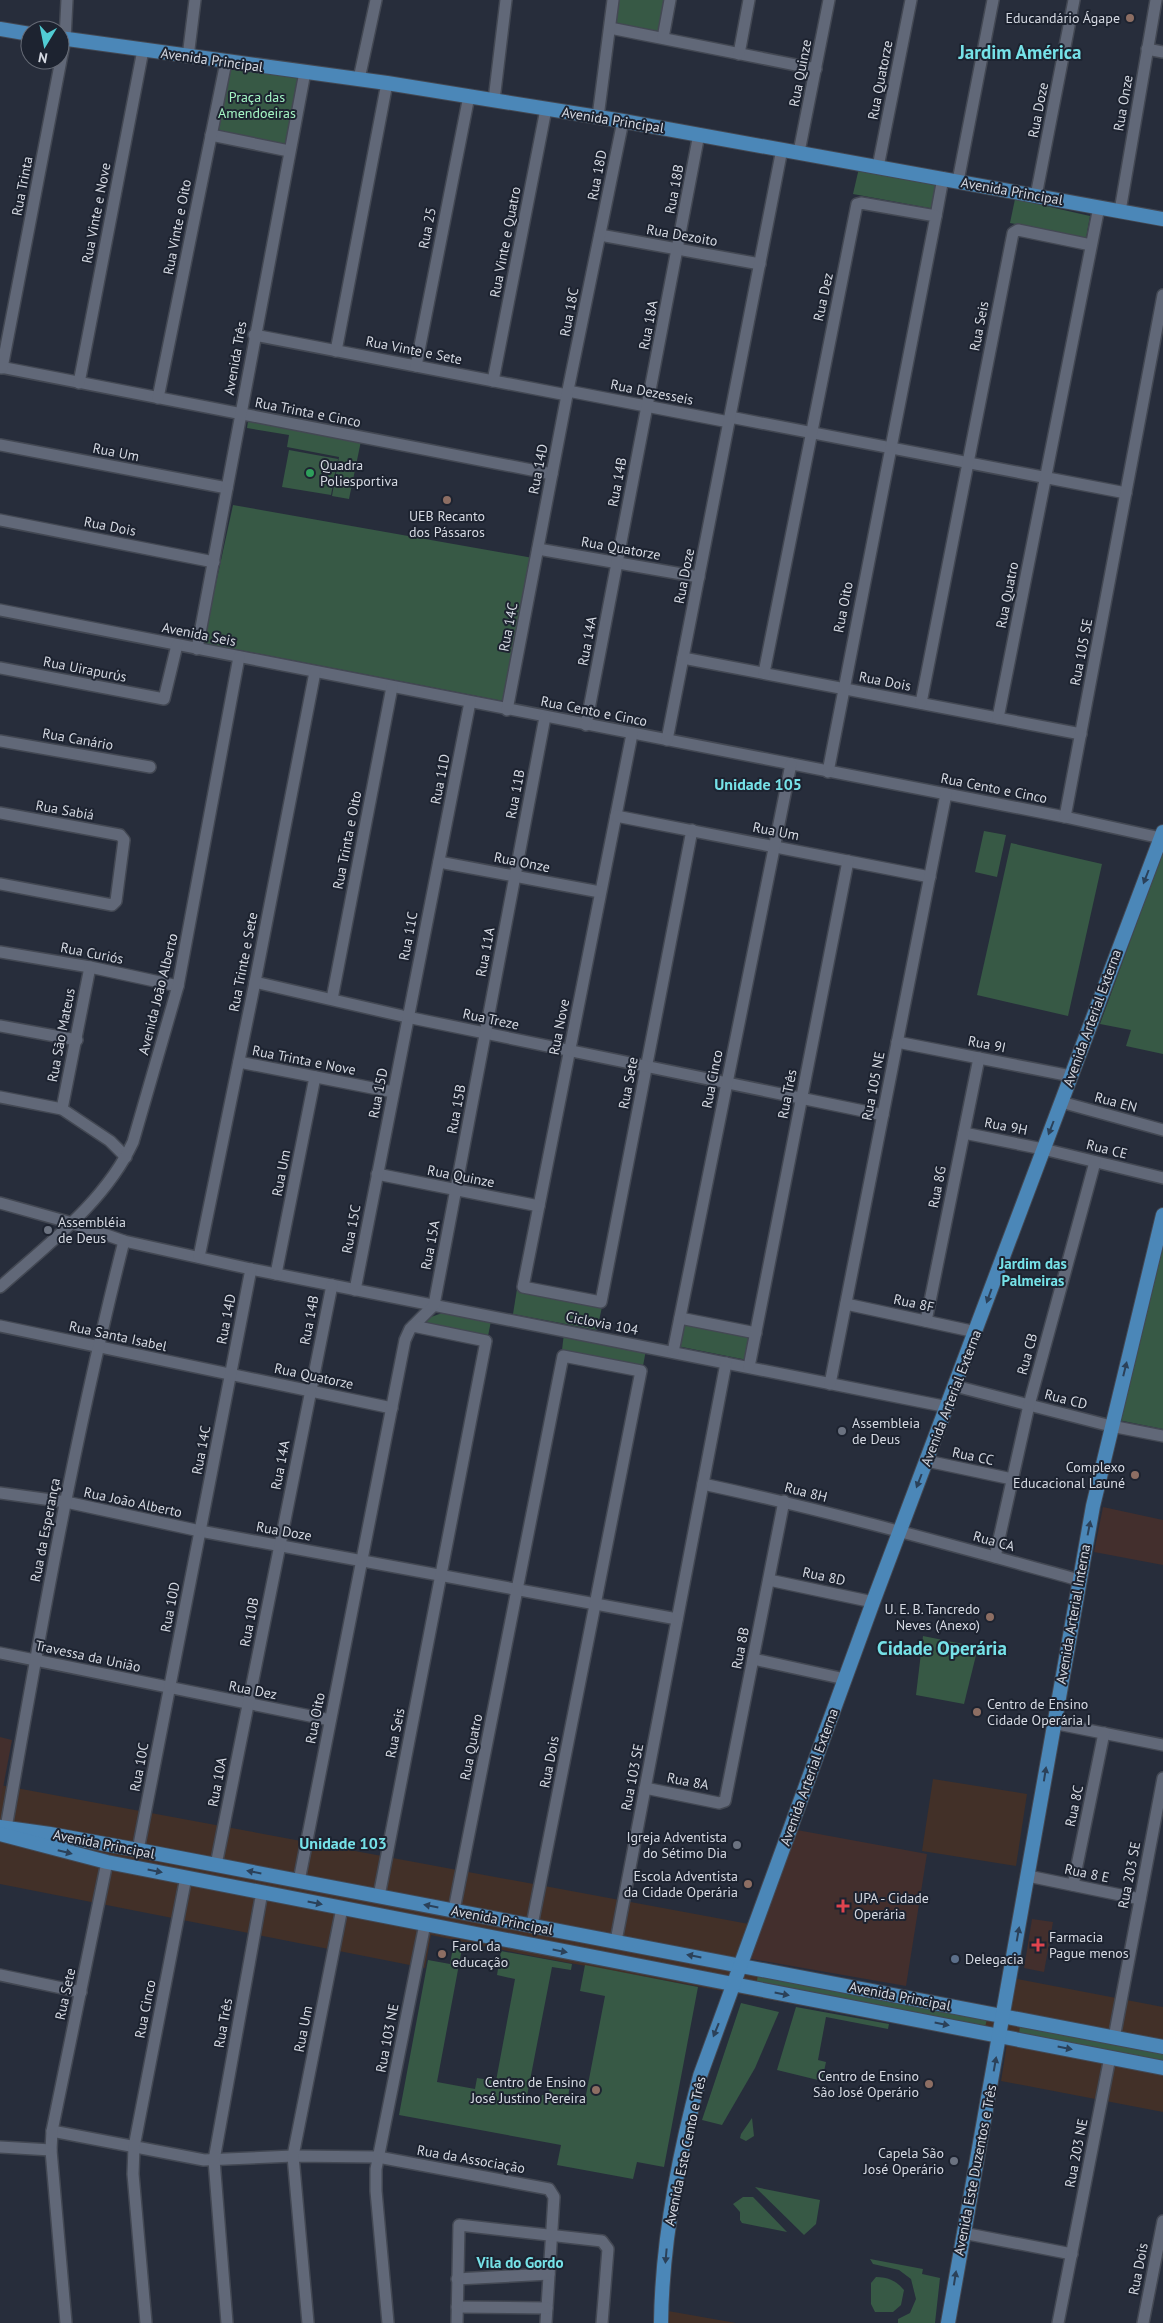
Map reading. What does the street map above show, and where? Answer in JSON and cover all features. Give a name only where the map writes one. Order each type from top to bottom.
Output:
[{"type":"main road","points":[[0,29],[20,32]]},
{"type":"main road","name":"Avenida Principal","points":[[70,39],[360,79],[623,121],[1163,219]]},
{"type":"main road","name":"Avenida Arterial Externa","points":[[734,1984],[873,1602],[1162,835]]},
{"type":"main road","name":"Avenida Arterial Interna","points":[[1004,2017],[1079,1580],[1111,1426],[1163,1215]]},
{"type":"main road","name":"Avenida Principal","points":[[2,1829],[138,1850],[1163,2047]]},
{"type":"main road","name":"Avenida Principal","points":[[2,1829],[107,1862],[1163,2068]]},
{"type":"main road","points":[[342,1908],[345,1898],[350,1895],[381,1900],[396,1899]]},
{"type":"main road","points":[[489,1937],[507,1935],[527,1938],[532,1934],[532,1925]]},
{"type":"main road","points":[[742,1965],[746,1980],[755,1988]]},
{"type":"main road","name":"Avenida Este Cento e Três","points":[[661,2323],[667,2238],[691,2108],[714,2036],[734,1984]]},
{"type":"main road","name":"Avenida Este Duzentos e Três","points":[[948,2323],[963,2232],[1004,2017]]},
{"type":"street","name":"Rua Trinta","points":[[64,20],[67,0]]},
{"type":"street","points":[[188,56],[195,0]]},
{"type":"street","points":[[360,79],[376,0]]},
{"type":"street","points":[[494,100],[506,0]]},
{"type":"street","points":[[598,117],[613,0]]},
{"type":"street","points":[[662,38],[670,0]]},
{"type":"street","points":[[739,54],[749,0]]},
{"type":"street","name":"Rua Quinze","points":[[799,152],[829,0]]},
{"type":"street","name":"Rua Quatorze","points":[[878,167],[911,0]]},
{"type":"street","points":[[958,181],[993,0]]},
{"type":"street","name":"Rua Doze","points":[[1036,196],[1074,0]]},
{"type":"street","name":"Rua Onze","points":[[1120,211],[1156,0]]},
{"type":"street","points":[[610,28],[816,69]]},
{"type":"street","points":[[1147,49],[1163,52]]},
{"type":"street","name":"Rua Vinte e Nove","points":[[79,383],[143,50]]},
{"type":"street","name":"Rua Vinte e Oito","points":[[158,398],[226,62]]},
{"type":"street","name":"Rua Trinta","points":[[1,367],[56,70]]},
{"type":"street","name":"Avenida Três","points":[[197,649],[254,335],[305,72]]},
{"type":"street","points":[[336,350],[387,83]]},
{"type":"street","name":"Rua 25","points":[[416,366],[469,96]]},
{"type":"street","name":"Rua Vinte e Quatro","points":[[493,381],[546,109]]},
{"type":"street","name":"Rua 18D","points":[[600,235],[623,121]]},
{"type":"street","points":[[211,134],[289,151]]},
{"type":"street","name":"Rua 18B","points":[[677,249],[699,134]]},
{"type":"street","name":"Rua Doze","points":[[667,740],[782,149]]},
{"type":"street","name":"Rua Oito","points":[[828,772],[889,448],[943,178]]},
{"type":"street","name":"Rua Dez","points":[[764,673],[810,432],[857,204],[861,203],[936,216]]},
{"type":"street","name":"Rua Quatro","points":[[998,718],[1099,207]]},
{"type":"street","name":"Rua Seis","points":[[921,703],[1013,233],[1018,230],[1091,246]]},
{"type":"street","name":"Rua Dezoito","points":[[600,235],[760,264]]},
{"type":"street","name":"Rua 18C","points":[[568,393],[600,235]]},
{"type":"street","name":"Rua 18A","points":[[647,406],[677,249]]},
{"type":"street","name":"Rua 105 SE","points":[[1065,817],[1163,295]]},
{"type":"street","name":"Rua Vinte e Sete","points":[[254,335],[493,381],[568,393]]},
{"type":"street","name":"Rua Trinta e Cinco","points":[[1,367],[552,474]]},
{"type":"street","name":"Rua Dezesseis","points":[[568,393],[729,420]]},
{"type":"street","name":"Rua 14D","points":[[538,549],[568,393]]},
{"type":"street","name":"Rua 14B","points":[[617,563],[647,406]]},
{"type":"street","points":[[729,420],[810,432],[1126,493]]},
{"type":"street","name":"Rua Um","points":[[0,445],[227,488]]},
{"type":"street","name":"Rua Dois","points":[[0,520],[214,562]]},
{"type":"street","name":"Rua Quatorze","points":[[538,549],[699,577]]},
{"type":"street","name":"Rua 14C","points":[[507,710],[538,549]]},
{"type":"street","name":"Rua 14A","points":[[586,725],[617,563]]},
{"type":"street","name":"Avenida Seis","points":[[0,610],[392,687]]},
{"type":"street","name":"Rua Uirapurύs","points":[[0,668],[164,699],[177,645]]},
{"type":"street","name":"Avenida João Alberto","points":[[0,1287],[72,1223],[106,1187],[126,1157],[139,1126],[178,986],[239,657]]},
{"type":"street","name":"Rua Dois","points":[[683,658],[1081,734]]},
{"type":"street","name":"Rua Trinte e Sete","points":[[198,1257],[255,982],[315,672]]},
{"type":"street","name":"Rua Cento e Cinco","points":[[392,687],[1162,835]]},
{"type":"street","name":"Rua Trinta e Oito","points":[[332,999],[392,687]]},
{"type":"street","name":"Rua 11D","points":[[439,862],[470,702]]},
{"type":"street","name":"Rua 11B","points":[[515,876],[545,717]]},
{"type":"street","name":"Rua Nove","points":[[562,1294],[523,1287],[632,734]]},
{"type":"street","name":"Rua Canário","points":[[0,741],[150,767]]},
{"type":"street","points":[[774,846],[791,764]]},
{"type":"street","name":"Rua 105 NE","points":[[830,1384],[946,794]]},
{"type":"street","name":"Rua Sabiá","points":[[0,813],[120,835],[124,838],[114,904],[109,905],[0,884]]},
{"type":"street","name":"Rua Um","points":[[616,816],[930,877]]},
{"type":"street","name":"Rua Sete","points":[[562,1294],[601,1302],[692,830]]},
{"type":"street","name":"Rua Cinco","points":[[673,1352],[774,846]]},
{"type":"street","name":"Rua Três","points":[[749,1367],[848,861]]},
{"type":"street","name":"Rua Onze","points":[[439,862],[600,892]]},
{"type":"street","name":"Rua 11C","points":[[407,1017],[439,862]]},
{"type":"street","name":"Rua 11A","points":[[485,1034],[515,876]]},
{"type":"street","name":"Rua Curiós","points":[[0,952],[90,967],[178,986]]},
{"type":"street","name":"Rua São Mateus","points":[[62,1109],[90,967]]},
{"type":"street","points":[[255,982],[407,1017]]},
{"type":"street","name":"Rua Treze","points":[[407,1017],[883,1115]]},
{"type":"street","name":"Rua 15D","points":[[377,1174],[407,1017]]},
{"type":"street","points":[[0,1026],[77,1040]]},
{"type":"street","name":"Rua 15B","points":[[456,1190],[485,1034]]},
{"type":"street","name":"Rua 9I","points":[[897,1042],[1072,1076]]},
{"type":"street","name":"Rua 8G","points":[[926,1321],[979,1058]]},
{"type":"street","name":"Rua Trinta e Nove","points":[[239,1062],[393,1092]]},
{"type":"street","name":"Rua Um","points":[[276,1274],[316,1077]]},
{"type":"street","points":[[0,1098],[62,1109],[110,1141],[126,1157]]},
{"type":"street","name":"Rua EN","points":[[1061,1102],[1163,1130]]},
{"type":"street","name":"Rua 9H","points":[[964,1133],[1043,1149]]},
{"type":"street","name":"Rua CE","points":[[1043,1149],[1163,1178]]},
{"type":"street","name":"Rua CB","points":[[995,1557],[1029,1405],[1095,1162]]},
{"type":"street","name":"Rua Quinze","points":[[377,1174],[539,1206]]},
{"type":"street","name":"Rua 15C","points":[[355,1290],[377,1174]]},
{"type":"street","name":"Rua 15A","points":[[434,1305],[456,1190]]},
{"type":"street","name":"Ciclovia 104","points":[[0,1203],[72,1223],[124,1241],[251,1269],[948,1407]]},
{"type":"street","name":"Rua da Esperança","points":[[2,1829],[97,1347],[124,1241]]},
{"type":"street","name":"Rua 14D","points":[[231,1374],[251,1269]]},
{"type":"street","name":"Rua 14B","points":[[311,1391],[332,1285]]},
{"type":"street","name":"Rua 8F","points":[[846,1304],[976,1332]]},
{"type":"street","name":"Rua Oito","points":[[299,1881],[405,1340],[413,1326],[434,1305]]},
{"type":"street","points":[[680,1318],[756,1333]]},
{"type":"street","name":"Rua Santa Isabel","points":[[0,1326],[231,1374]]},
{"type":"street","name":"Rua Seis","points":[[378,1896],[486,1341],[413,1326]]},
{"type":"street","name":"Rua Quatro","points":[[454,1910],[563,1356],[601,1363]]},
{"type":"street","name":"Rua Dois","points":[[532,1925],[641,1371],[601,1363]]},
{"type":"street","name":"Rua 103 SE","points":[[616,1941],[726,1363]]},
{"type":"street","name":"Rua Quatorze","points":[[231,1374],[392,1408]]},
{"type":"street","name":"Rua 14C","points":[[200,1531],[231,1374]]},
{"type":"street","name":"Rua CD","points":[[955,1386],[1111,1426]]},
{"type":"street","name":"Rua 14A","points":[[280,1546],[311,1391]]},
{"type":"street","points":[[1111,1426],[1163,1436]]},
{"type":"street","name":"Rua CC","points":[[927,1461],[1012,1480]]},
{"type":"street","name":"Rua 8H","points":[[703,1484],[784,1501],[900,1531]]},
{"type":"street","name":"Rua João Alberto","points":[[0,1493],[66,1502],[200,1531]]},
{"type":"street","name":"Rua 8B","points":[[725,1801],[784,1501]]},
{"type":"street","name":"Rua Doze","points":[[200,1531],[362,1561]]},
{"type":"street","name":"Rua 10D","points":[[170,1689],[200,1531]]},
{"type":"street","name":"Rua CA","points":[[900,1531],[1079,1580]]},
{"type":"street","name":"Rua 10B","points":[[248,1704],[280,1546]]},
{"type":"street","points":[[362,1561],[677,1618]]},
{"type":"street","name":"Rua 8D","points":[[769,1580],[873,1602]]},
{"type":"street","name":"Travessa da União","points":[[0,1653],[170,1689]]},
{"type":"street","points":[[753,1659],[845,1679]]},
{"type":"street","name":"Rua Dez","points":[[170,1689],[330,1720]]},
{"type":"street","name":"Rua 10C","points":[[138,1850],[170,1689]]},
{"type":"street","name":"Rua 10A","points":[[216,1865],[248,1704]]},
{"type":"street","points":[[1054,1723],[1163,1744]]},
{"type":"street","name":"Rua 8C","points":[[1073,1885],[1104,1733]]},
{"type":"street","name":"Rua 203 SE","points":[[1114,2038],[1163,1778]]},
{"type":"street","name":"Rua 8A","points":[[645,1788],[719,1803],[725,1801]]},
{"type":"street","name":"Rua Sete","points":[[66,2323],[51,2150],[52,2131],[107,1862]]},
{"type":"street","name":"Rua 8 E","points":[[1028,1876],[1140,1899]]},
{"type":"street","name":"Rua Cinco","points":[[146,2323],[133,2174],[134,2147],[186,1878]]},
{"type":"street","name":"Rua Três","points":[[227,2323],[214,2160],[262,1892]]},
{"type":"street","name":"Rua Um","points":[[308,2323],[293,2156],[342,1908]]},
{"type":"street","name":"Rua 103 NE","points":[[388,2323],[376,2191],[378,2158],[425,1924]]},
{"type":"street","points":[[0,1976],[81,1992]]},
{"type":"street","name":"Rua 203 NE","points":[[1058,2323],[1110,2057]]},
{"type":"street","points":[[52,2131],[214,2160],[293,2156],[378,2158]]},
{"type":"street","points":[[0,2148],[51,2150]]},
{"type":"street","name":"Rua da Associação","points":[[378,2158],[544,2188],[553,2193],[554,2197],[552,2234]]},
{"type":"street","name":"Rua Dois","points":[[1143,2323],[1163,2221]]},
{"type":"street","points":[[457,2323],[459,2225],[602,2241],[608,2249],[602,2323]]},
{"type":"street","points":[[963,2232],[1072,2254]]},
{"type":"street","points":[[546,2323],[552,2234]]},
{"type":"street","points":[[458,2279],[549,2274]]},
{"type":"street","points":[[457,2307],[547,2308]]},
{"type":"shaded area","points":[[1103,1507],[1163,1520],[1163,1565],[1094,1552]]},
{"type":"shaded area","points":[[0,1737],[12,1740],[0,1804]]},
{"type":"shaded area","points":[[933,1779],[1027,1794],[1016,1866],[922,1851]]},
{"type":"shaded area","points":[[0,1785],[749,1924],[740,1958],[1000,2012],[1007,1977],[1163,2007],[1163,2112],[1001,2081],[1007,2043],[537,1957],[431,1935],[425,1968],[0,1884]]},
{"type":"shaded area","name":"UPA - Cidade Operária","points":[[797,1830],[927,1854],[906,1986],[746,1958]]},
{"type":"shaded area","name":"Farmacia Pague menos","points":[[1032,1919],[1053,1922],[1044,1972],[1024,1968]]},
{"type":"shaded area","points":[[668,2311],[736,2323],[668,2323]]},
{"type":"green space","points":[[614,0],[672,0],[665,38],[611,28]]},
{"type":"green space","name":"Praça das Amendoeiras","points":[[226,63],[304,73],[289,149],[213,134]]},
{"type":"green space","points":[[859,168],[940,185],[935,209],[853,194]]},
{"type":"green space","points":[[1015,199],[1090,216],[1086,238],[1010,223]]},
{"type":"green space","points":[[248,421],[361,441],[349,499],[332,496],[339,457],[287,447],[289,435],[247,428]]},
{"type":"green space","name":"Quadra Poliesportiva","points":[[289,450],[338,459],[331,495],[282,487]]},
{"type":"green space","points":[[233,505],[533,558],[503,701],[203,643]]},
{"type":"green space","points":[[984,831],[1006,835],[997,877],[975,872]]},
{"type":"green space","points":[[1011,843],[1102,864],[1068,1016],[977,995]]},
{"type":"green space","points":[[1163,851],[1163,1054],[1126,1046],[1131,1030],[1100,1024]]},
{"type":"green space","points":[[1163,1243],[1163,1429],[1118,1420]]},
{"type":"green space","points":[[517,1289],[602,1307],[597,1330],[513,1314]]},
{"type":"green space","points":[[445,1312],[491,1321],[488,1336],[424,1323],[431,1317]]},
{"type":"green space","points":[[682,1322],[752,1337],[747,1360],[677,1346]]},
{"type":"green space","points":[[564,1333],[646,1350],[643,1366],[562,1350]]},
{"type":"green space","points":[[923,1636],[978,1647],[964,1704],[916,1695]]},
{"type":"green space","name":"Centro de Ensino José Justino Pereira","points":[[454,1942],[463,1943],[437,2082],[475,2089],[477,2078],[496,2081],[515,1979],[497,1975],[501,1951],[572,1964],[571,1970],[552,1967],[526,2101],[540,2104],[542,2095],[548,2095],[551,2081],[570,2085],[568,2097],[585,2100],[605,1996],[580,1991],[585,1965],[698,1987],[664,2167],[637,2162],[633,2179],[557,2165],[561,2145],[399,2115],[428,1960],[450,1964]]},
{"type":"green space","points":[[758,1974],[987,2019],[985,2027],[757,1981]]},
{"type":"green space","points":[[741,2003],[779,2012],[755,2068],[722,2125],[702,2120]]},
{"type":"green space","points":[[796,2007],[889,2024],[888,2029],[826,2017],[818,2060],[826,2062],[822,2081],[777,2070]]},
{"type":"green space","points":[[1020,2026],[1163,2054],[1163,2062],[1019,2034]]},
{"type":"green space","points":[[752,2118],[754,2136],[746,2141],[740,2138],[741,2134]]},
{"type":"green space","points":[[755,2187],[820,2200],[816,2224],[804,2235]]},
{"type":"green space","points":[[743,2197],[753,2197],[787,2232],[742,2223],[740,2212],[733,2204]]},
{"type":"green space","points":[[870,2259],[923,2269],[922,2274],[940,2278],[935,2323],[898,2323],[898,2319],[910,2313],[916,2299],[911,2279],[899,2270],[873,2264]]},
{"type":"green space","points":[[876,2277],[892,2280],[904,2290],[901,2305],[893,2312],[875,2312],[871,2304],[871,2283]]},
{"type":"place","name":"Educandário Ágape","points":[[1130,18]]},
{"type":"place","name":"Quadra Poliesportiva","points":[[310,473]]},
{"type":"place","name":"UEB Recanto dos Pássaros","points":[[447,500]]},
{"type":"place","name":"Assembléia de Deus","points":[[48,1230]]},
{"type":"place","name":"Assembleia de Deus","points":[[842,1431]]},
{"type":"place","name":"Complexo Educacional Launé","points":[[1135,1475]]},
{"type":"place","name":"U. E. B. Tancredo Neves (Anexo)","points":[[990,1617]]},
{"type":"place","name":"Centro de Ensino Cidade Operária I","points":[[977,1712]]},
{"type":"place","name":"Igreja Adventista do Sétimo Dia","points":[[737,1845]]},
{"type":"place","name":"Escola Adventista da Cidade Operária","points":[[748,1884]]},
{"type":"place","name":"UPA - Cidade Operária","points":[[843,1906]]},
{"type":"place","name":"Farmacia Pague menos","points":[[1038,1945]]},
{"type":"place","name":"Farol da educação","points":[[442,1954]]},
{"type":"place","name":"Delegacia","points":[[955,1959]]},
{"type":"place","name":"Centro de Ensino São José Operário","points":[[929,2084]]},
{"type":"place","name":"Centro de Ensino José Justino Pereira","points":[[596,2090]]},
{"type":"place","name":"Capela São José Operário","points":[[954,2161]]},
{"type":"district","name":"Jardim América","points":[[1020,52]]},
{"type":"district","name":"Unidade 105","points":[[758,784]]},
{"type":"district","name":"Jardim das Palmeiras","points":[[1033,1272]]},
{"type":"district","name":"Cidade Operária","points":[[942,1648]]},
{"type":"district","name":"Unidade 103","points":[[343,1843]]},
{"type":"district","name":"Vila do Gordo","points":[[520,2262]]}]
